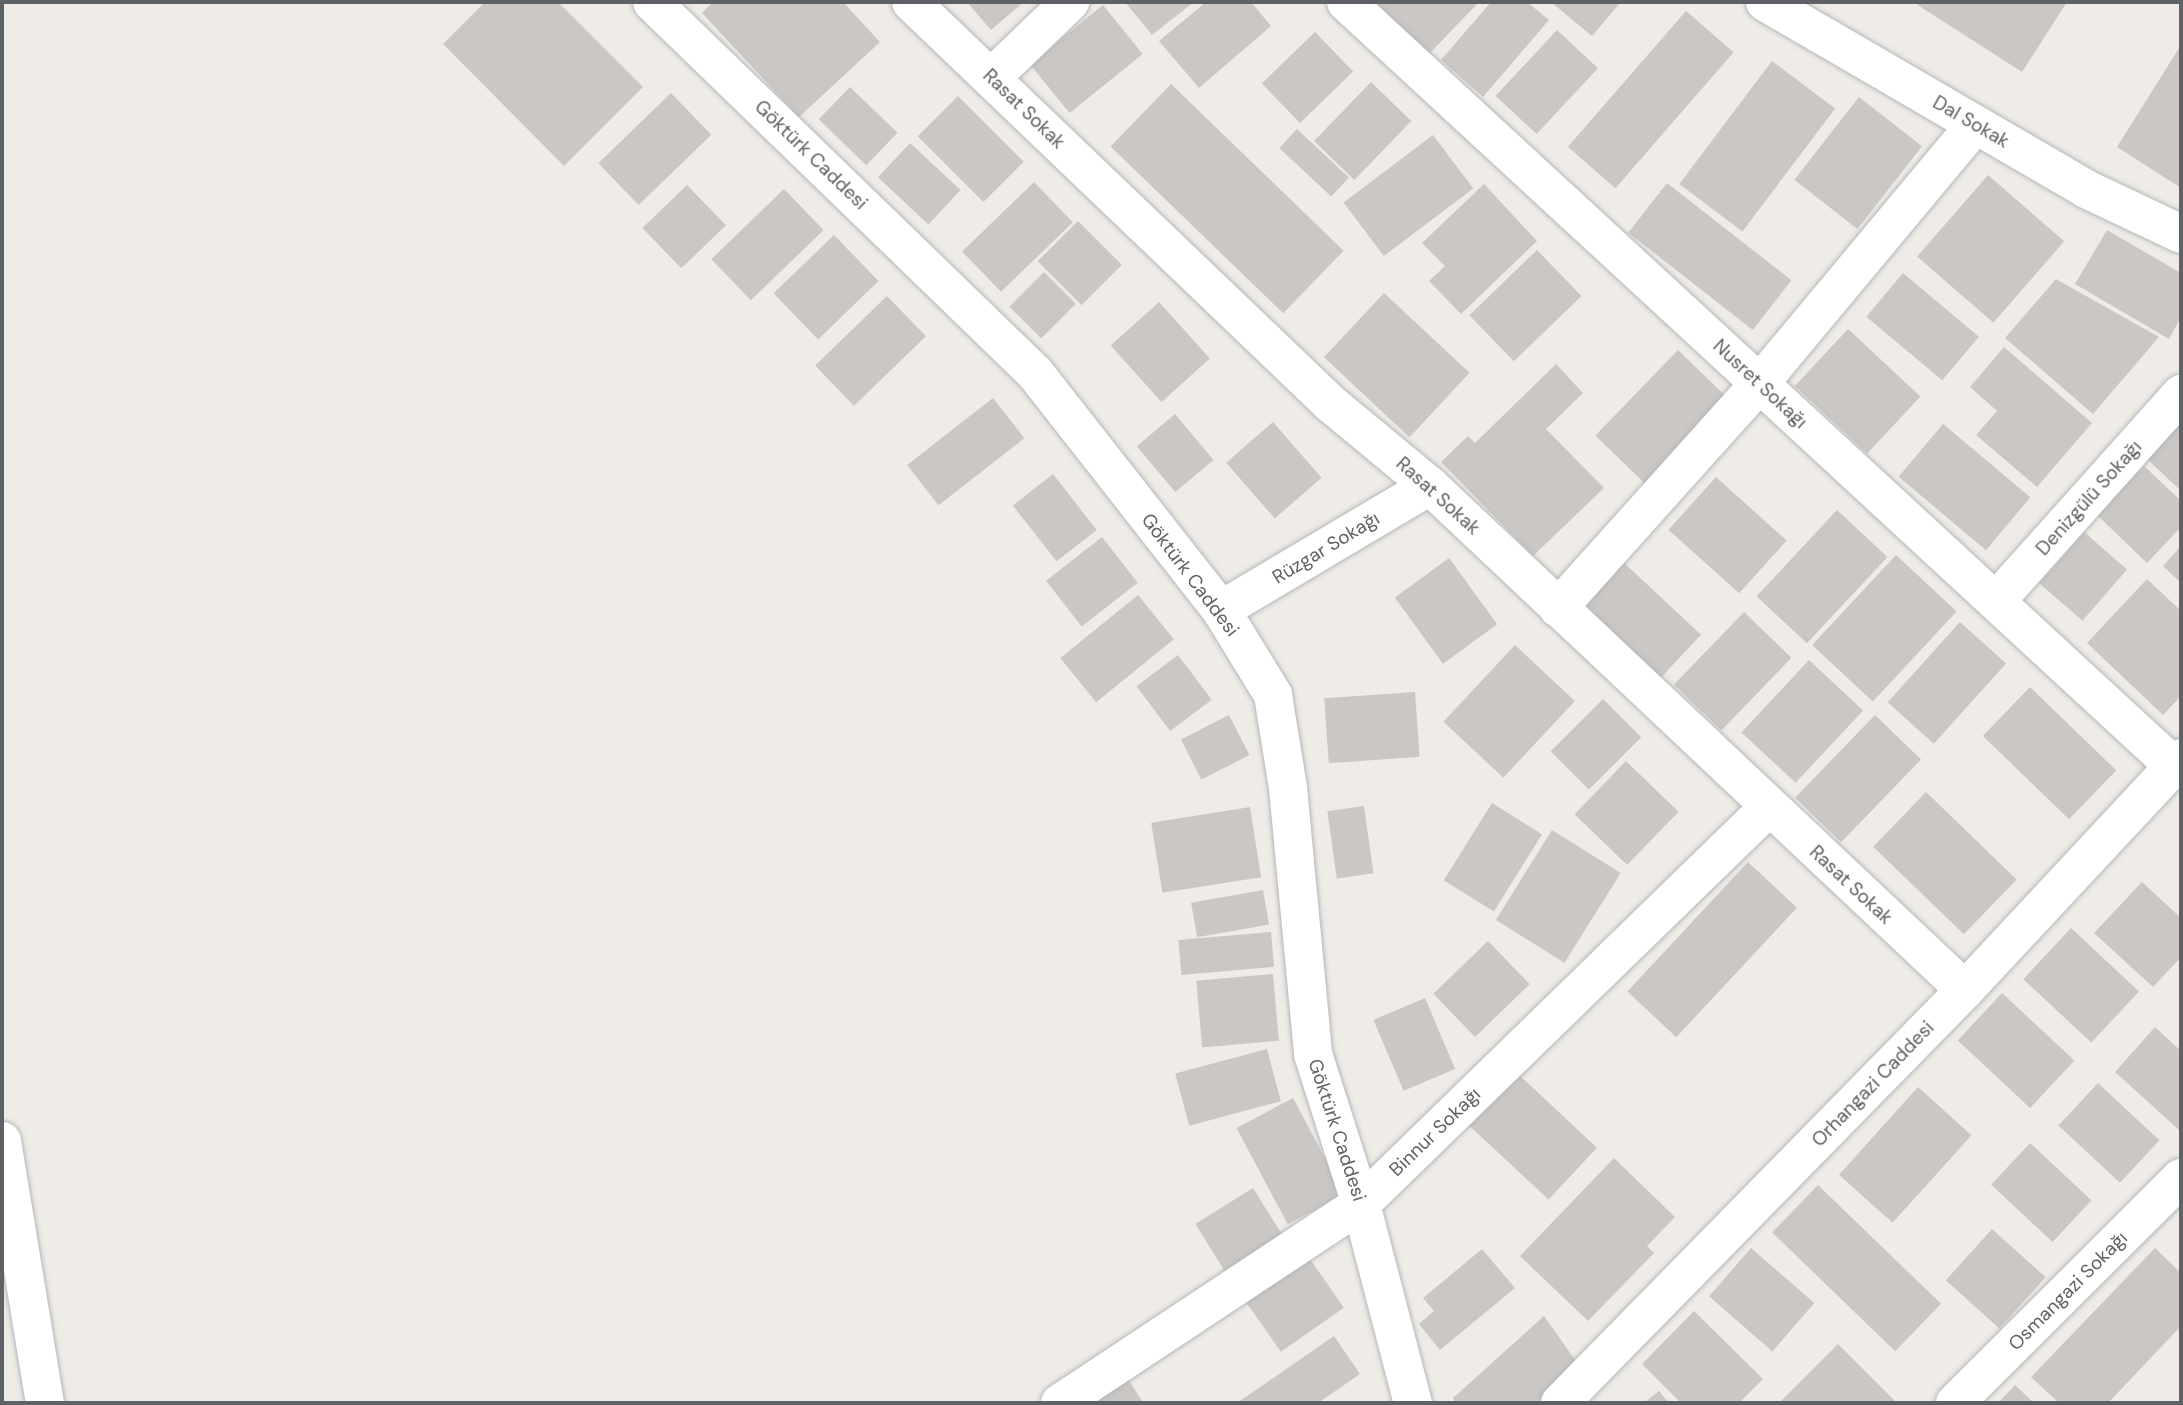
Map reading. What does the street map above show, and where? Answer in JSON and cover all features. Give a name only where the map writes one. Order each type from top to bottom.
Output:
[{"type":"street","name":"Göktürk Caddesi","points":[[652,2],[1035,373],[1222,610],[1273,695],[1288,788],[1313,1054],[1361,1204],[1413,1403]]},
{"type":"street","name":"Rasat Sokak","points":[[911,2],[1331,404],[1430,486],[1768,808],[1965,990]]},
{"type":"street","points":[[991,78],[1070,2]]},
{"type":"street","name":"Nusret Sokağı","points":[[1346,2],[1996,601],[2178,762]]},
{"type":"street","name":"Dal Sokak","points":[[1765,2],[2086,189],[2181,234]]},
{"type":"street","points":[[1558,608],[1760,383],[1975,125]]},
{"type":"street","name":"Denizgülü Sokağı","points":[[1996,601],[2181,394]]},
{"type":"street","name":"Rüzgar Sokağı","points":[[1222,610],[1430,486]]},
{"type":"street","name":"Orhangazi Caddesi","points":[[1560,1403],[1965,990],[2178,762]]},
{"type":"street","name":"Binnur Sokağı","points":[[1060,1403],[1361,1204],[1768,808]]},
{"type":"street","points":[[2,1142],[45,1403]]},
{"type":"street","name":"Osmangazi Sokağı","points":[[1955,1403],[2181,1178]]},
{"type":"building","points":[[485,2],[558,2],[643,87],[564,166],[443,44]]},
{"type":"building","points":[[713,2],[843,2],[880,42],[799,117],[702,13]]},
{"type":"building","points":[[967,2],[1024,2],[991,30]]},
{"type":"building","points":[[1125,2],[1194,2],[1152,35]]},
{"type":"building","points":[[1206,2],[1251,2],[1271,26],[1199,88],[1159,41]]},
{"type":"building","points":[[1375,2],[1479,2],[1429,54]]},
{"type":"building","points":[[1491,2],[1527,2],[1549,20],[1483,97],[1441,60]]},
{"type":"building","points":[[1551,2],[1621,2],[1592,36]]},
{"type":"building","points":[[1913,2],[2067,2],[2022,72]]},
{"type":"building","points":[[1103,5],[1143,54],[1070,113],[1030,64]]},
{"type":"building","points":[[1686,11],[1734,52],[1615,188],[1568,147]]},
{"type":"building","points":[[1557,30],[1598,68],[1537,134],[1496,96]]},
{"type":"building","points":[[1315,32],[1353,72],[1300,123],[1262,83]]},
{"type":"building","points":[[2181,45],[2181,188],[2117,147]]},
{"type":"building","points":[[1772,61],[1835,109],[1742,232],[1679,184]]},
{"type":"building","points":[[1371,82],[1411,121],[1354,180],[1314,141]]},
{"type":"building","points":[[1171,84],[1344,251],[1283,313],[1111,147]]},
{"type":"building","points":[[850,87],[897,133],[866,165],[819,119]]},
{"type":"building","points":[[671,93],[711,135],[639,205],[598,163]]},
{"type":"building","points":[[958,96],[1024,162],[983,202],[918,136]]},
{"type":"building","points":[[1859,97],[1922,146],[1857,229],[1794,180]]},
{"type":"building","points":[[1297,129],[1349,177],[1331,196],[1279,148]]},
{"type":"building","points":[[1433,135],[1473,189],[1384,256],[1344,202]]},
{"type":"building","points":[[910,143],[960,190],[928,224],[878,177]]},
{"type":"building","points":[[1988,175],[2064,241],[1993,323],[1917,257]]},
{"type":"building","points":[[1034,182],[1073,222],[1001,292],[962,251]]},
{"type":"building","points":[[1667,183],[1792,280],[1753,330],[1628,233]]},
{"type":"building","points":[[1484,184],[1537,241],[1461,314],[1429,281],[1445,266],[1422,243]]},
{"type":"building","points":[[687,185],[726,225],[681,268],[642,228]]},
{"type":"building","points":[[784,189],[824,230],[751,300],[711,259]]},
{"type":"building","points":[[1078,221],[1122,265],[1082,305],[1038,261]]},
{"type":"building","points":[[2107,230],[2181,273],[2181,317],[2169,339],[2075,284]]},
{"type":"building","points":[[834,235],[878,281],[818,339],[774,293]]},
{"type":"building","points":[[1537,250],[1581,296],[1514,361],[1469,315]]},
{"type":"building","points":[[1044,272],[1076,304],[1041,338],[1009,307]]},
{"type":"building","points":[[1903,273],[1979,337],[1942,380],[1866,317]]},
{"type":"building","points":[[2056,279],[2159,337],[2093,414],[2005,338]]},
{"type":"building","points":[[1384,293],[1470,373],[1410,437],[1324,357]]},
{"type":"building","points":[[887,296],[926,336],[854,406],[815,365]]},
{"type":"building","points":[[1159,302],[1210,358],[1162,402],[1111,345]]},
{"type":"building","points":[[1848,329],[1920,397],[1867,454],[1795,386]]},
{"type":"building","points":[[2004,347],[2092,423],[2037,487],[1976,435],[1997,411],[1970,387]]},
{"type":"building","points":[[1678,350],[1728,399],[1646,484],[1595,436]]},
{"type":"building","points":[[1556,364],[1583,393],[1546,429],[1604,488],[1533,556],[1441,462],[1468,436],[1475,443]]},
{"type":"building","points":[[993,398],[1024,438],[939,505],[907,465]]},
{"type":"building","points":[[1175,414],[1214,460],[1175,492],[1137,446]]},
{"type":"building","points":[[2181,419],[2181,491],[2146,458]]},
{"type":"building","points":[[1273,422],[1322,478],[1275,519],[1226,463]]},
{"type":"building","points":[[1943,424],[2030,497],[1986,550],[1899,477]]},
{"type":"building","points":[[2144,466],[2181,501],[2181,527],[2147,563],[2097,515]]},
{"type":"building","points":[[1053,474],[1097,530],[1057,561],[1013,505]]},
{"type":"building","points":[[1716,477],[1787,541],[1739,593],[1668,530]]},
{"type":"building","points":[[1837,510],[1887,557],[1807,643],[1757,596]]},
{"type":"building","points":[[2084,532],[2127,569],[2082,621],[2039,583]]},
{"type":"building","points":[[1102,537],[1138,583],[1082,626],[1046,581]]},
{"type":"building","points":[[2181,546],[2181,583],[2163,566]]},
{"type":"building","points":[[1896,555],[1957,612],[1873,702],[1812,645]]},
{"type":"building","points":[[1449,558],[1497,624],[1443,664],[1395,597]]},
{"type":"building","points":[[1622,561],[1701,635],[1659,680],[1580,606]]},
{"type":"building","points":[[2147,579],[2181,611],[2181,696],[2163,715],[2087,643]]},
{"type":"building","points":[[1138,595],[1174,639],[1096,702],[1060,658]]},
{"type":"building","points":[[1744,612],[1791,658],[1721,731],[1674,685]]},
{"type":"building","points":[[1960,622],[2006,663],[1934,744],[1888,702]]},
{"type":"building","points":[[1515,645],[1575,701],[1503,778],[1443,722]]},
{"type":"building","points":[[1178,655],[1212,700],[1170,731],[1136,686]]},
{"type":"building","points":[[1809,660],[1863,710],[1796,783],[1741,732]]},
{"type":"building","points":[[2030,687],[2116,770],[2069,819],[1983,736]]},
{"type":"building","points":[[1415,692],[1420,757],[1329,763],[1324,698]]},
{"type":"building","points":[[1603,699],[1641,737],[1589,790],[1551,751]]},
{"type":"building","points":[[1229,715],[1249,755],[1201,780],[1181,740]]},
{"type":"building","points":[[1875,715],[1921,759],[1841,842],[1795,798]]},
{"type":"building","points":[[1626,761],[1679,812],[1627,865],[1575,814]]},
{"type":"building","points":[[1926,792],[2017,880],[1964,934],[1873,847]]},
{"type":"building","points":[[1492,803],[1542,834],[1494,911],[1444,880]]},
{"type":"building","points":[[1364,806],[1373,873],[1337,878],[1327,811]]},
{"type":"building","points":[[1250,807],[1261,877],[1162,893],[1151,823]]},
{"type":"building","points":[[1552,830],[1621,873],[1565,963],[1496,920]]},
{"type":"building","points":[[1748,862],[1797,908],[1676,1037],[1627,991]]},
{"type":"building","points":[[2142,882],[2181,918],[2181,957],[2153,987],[2094,933]]},
{"type":"building","points":[[1263,890],[1269,924],[1197,937],[1191,903]]},
{"type":"building","points":[[2071,928],[2139,991],[2091,1043],[2023,979]]},
{"type":"building","points":[[1271,932],[1274,967],[1181,975],[1178,940]]},
{"type":"building","points":[[1488,941],[1530,984],[1475,1037],[1433,994]]},
{"type":"building","points":[[1273,974],[1279,1041],[1202,1047],[1196,981]]},
{"type":"building","points":[[2002,993],[2074,1061],[2030,1108],[1958,1041]]},
{"type":"building","points":[[1425,998],[1455,1069],[1404,1091],[1373,1020]]},
{"type":"building","points":[[2155,1027],[2181,1051],[2179,1130],[2115,1072]]},
{"type":"building","points":[[1267,1049],[1281,1101],[1189,1126],[1175,1074]]},
{"type":"building","points":[[1518,1074],[1597,1148],[1549,1200],[1470,1126]]},
{"type":"building","points":[[2098,1083],[2159,1140],[2120,1183],[2058,1125]]},
{"type":"building","points":[[1918,1087],[1972,1135],[1893,1223],[1839,1175]]},
{"type":"building","points":[[1293,1098],[1344,1194],[1288,1224],[1236,1128]]},
{"type":"building","points":[[2030,1143],[2091,1200],[2053,1242],[1991,1185]]},
{"type":"building","points":[[1614,1158],[1675,1217],[1647,1246],[1654,1253],[1588,1321],[1520,1256]]},
{"type":"building","points":[[1818,1185],[1941,1304],[1895,1351],[1772,1232]]},
{"type":"building","points":[[1253,1188],[1282,1235],[1224,1271],[1195,1224]]},
{"type":"building","points":[[1992,1229],[2046,1277],[1999,1328],[1946,1280]]},
{"type":"building","points":[[1751,1248],[1814,1303],[1772,1351],[1709,1296]]},
{"type":"building","points":[[2155,1248],[2181,1273],[2181,1326],[2108,1403],[2059,1403],[2031,1377]]},
{"type":"building","points":[[1482,1249],[1515,1288],[1440,1350],[1419,1324],[1434,1311],[1423,1298]]},
{"type":"building","points":[[1305,1252],[1344,1308],[1281,1352],[1242,1296]]},
{"type":"building","points":[[1694,1311],[1763,1379],[1739,1403],[1681,1403],[1642,1364]]},
{"type":"building","points":[[1544,1316],[1580,1367],[1541,1403],[1455,1403],[1453,1398]]},
{"type":"building","points":[[1334,1336],[1360,1374],[1318,1403],[1237,1403]]},
{"type":"building","points":[[1838,1344],[1896,1402],[1779,1403]]},
{"type":"building","points":[[1127,1377],[1143,1403],[1084,1403]]},
{"type":"building","points":[[2015,1385],[2034,1403],[1998,1403]]},
{"type":"building","points":[[1659,1391],[1669,1403],[1644,1403]]}]
